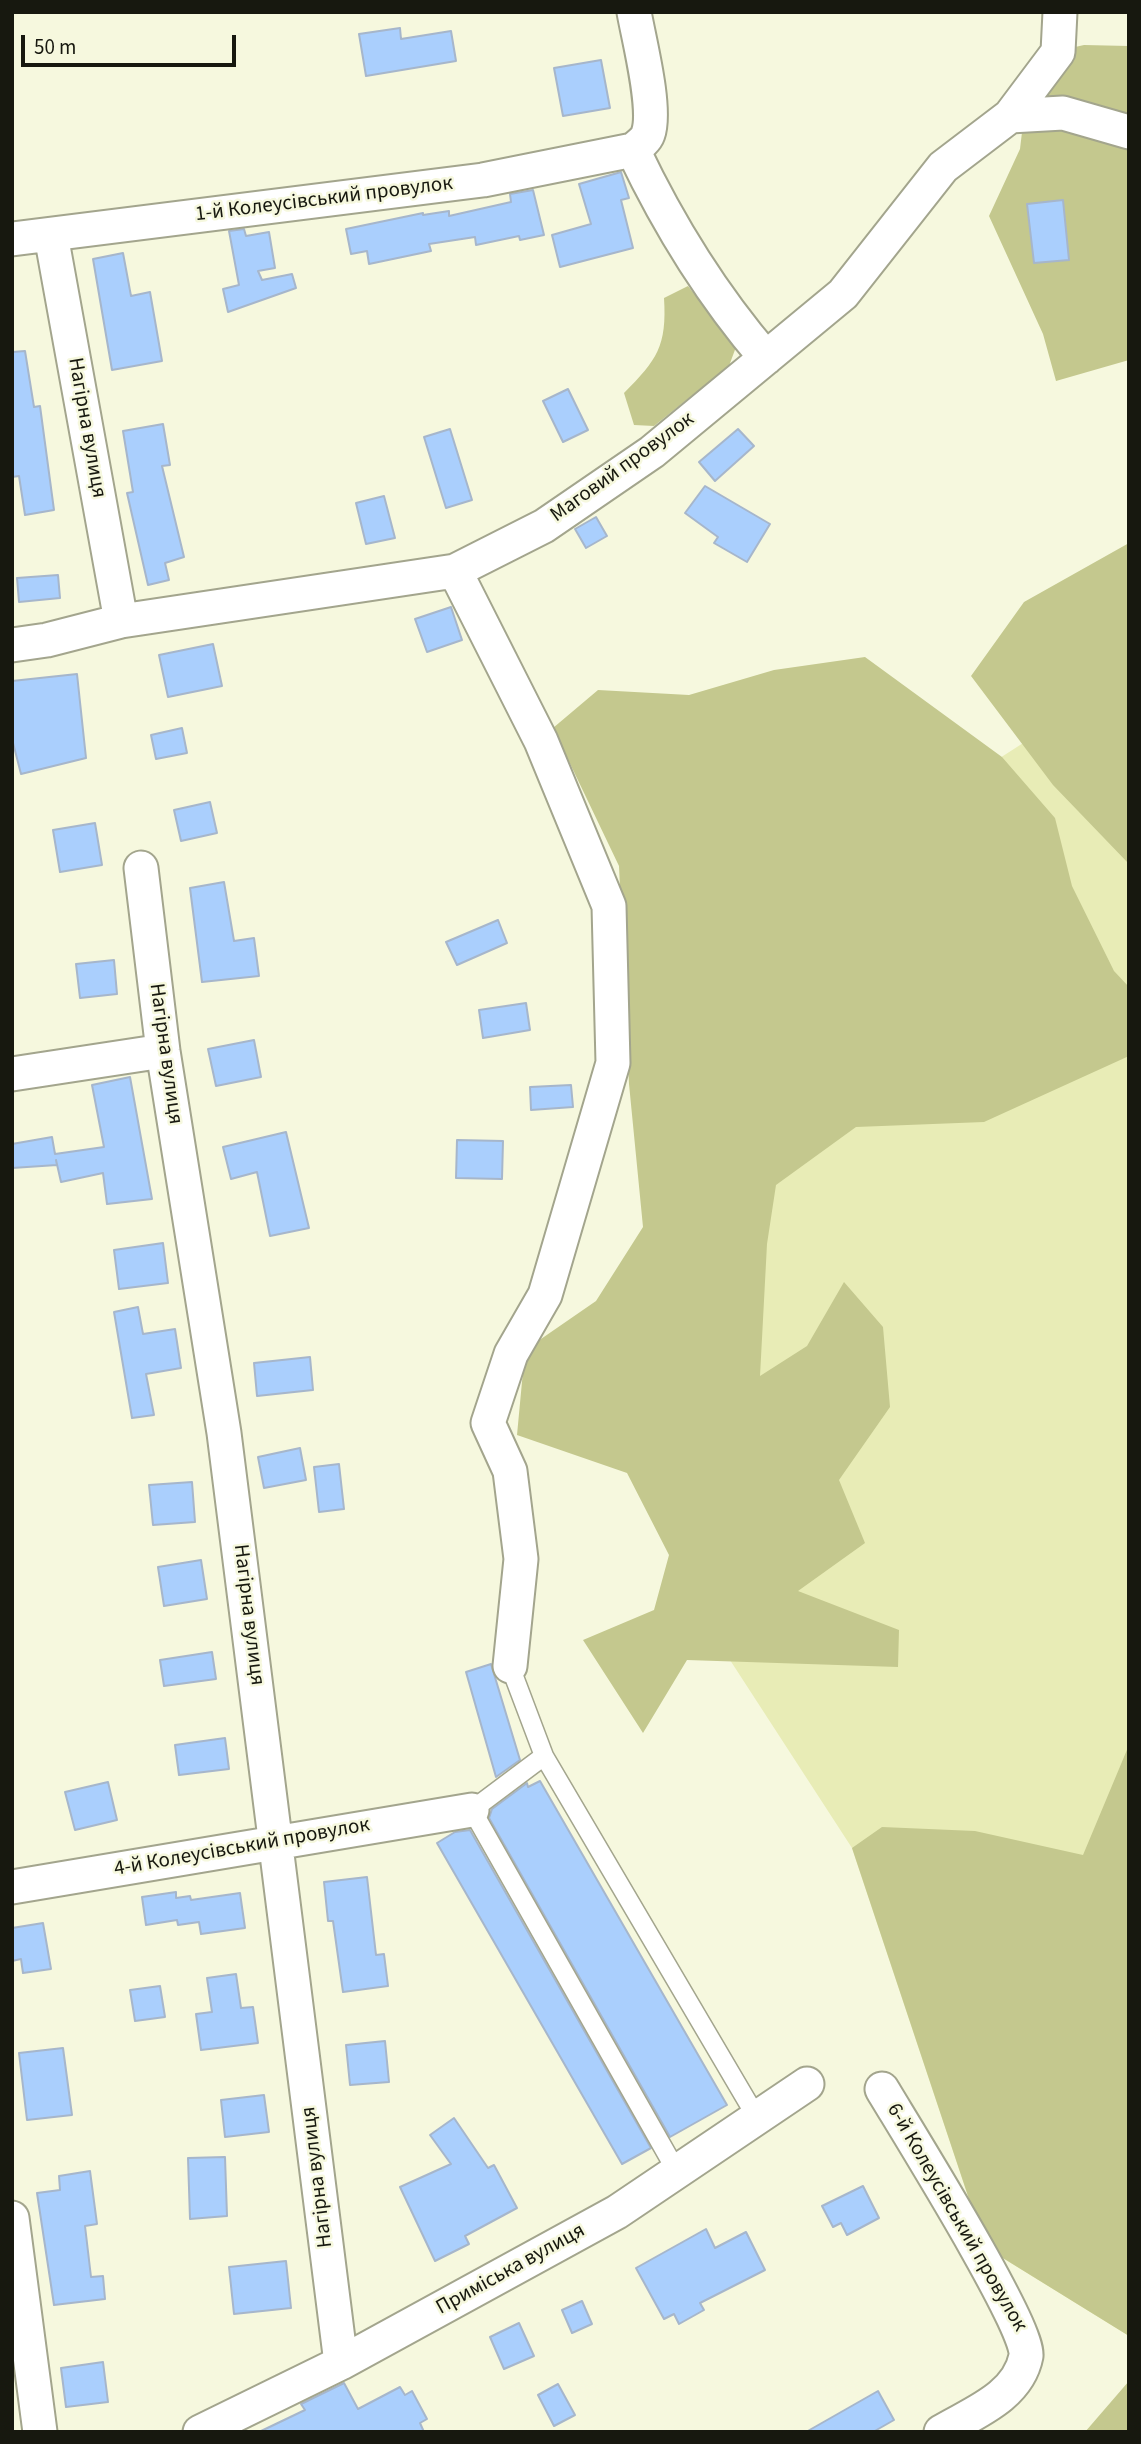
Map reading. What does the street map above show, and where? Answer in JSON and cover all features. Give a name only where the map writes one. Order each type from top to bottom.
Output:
[{"type":"street","points":[[634,12],[649,92],[650,121],[648,136],[633,150],[664,215],[703,276],[734,321],[766,358]]},
{"type":"street","name":"Маговий провулок","points":[[12,645],[47,640],[121,621],[455,571],[544,526],[652,452],[843,294],[943,167],[1010,116],[1058,52],[1060,12]]},
{"type":"street","points":[[1010,116],[1063,113],[1129,132]]},
{"type":"street","name":"1-й Колеусівський провулок","points":[[12,239],[483,180],[633,150]]},
{"type":"street","name":"Нагірна вулиця","points":[[51,235],[121,621]]},
{"type":"street","points":[[455,571],[541,741],[609,906],[612,1063],[545,1295],[510,1354],[488,1423],[510,1471],[521,1559],[510,1666]]},
{"type":"street","name":"Нагірна вулиця","points":[[141,869],[163,1051],[224,1433],[341,2363]]},
{"type":"street","points":[[12,1074],[163,1051]]},
{"type":"street","name":"4-й Колеусівський провулок","points":[[12,1887],[472,1810]]},
{"type":"street","name":"Приміська вулиця","points":[[200,2432],[341,2363],[617,2212],[807,2084]]},
{"type":"street","name":"6-й Колеусівський провулок","points":[[882,2089],[1009,2306],[1027,2345],[1026,2359],[1009,2392],[941,2432]]},
{"type":"street","points":[[12,2218],[40,2432]]},
{"type":"lane","points":[[510,1666],[544,1756],[757,2118]]},
{"type":"lane","points":[[544,1756],[472,1810],[677,2172]]},
{"type":"green space","points":[[1084,45],[1129,46],[1129,360],[1056,381],[1043,334],[989,216],[1020,149],[1031,57]]},
{"type":"green space","points":[[688,286],[736,347],[729,366],[654,426],[634,425],[624,393],[645,371],[658,351],[664,328],[664,298]]},
{"type":"green space","points":[[1129,543],[1129,864],[1053,785],[971,676],[1024,602]]},
{"type":"green space","points":[[865,657],[1002,757],[1055,818],[1072,886],[1114,971],[1129,987],[1129,1056],[984,1122],[856,1127],[776,1185],[767,1244],[760,1376],[807,1346],[844,1282],[883,1327],[890,1407],[839,1480],[865,1543],[798,1591],[899,1630],[898,1667],[687,1660],[643,1733],[583,1640],[654,1610],[669,1555],[627,1473],[517,1435],[525,1350],[596,1301],[643,1227],[629,1084],[619,866],[553,728],[598,690],[689,695],[774,670]]},
{"type":"green space","points":[[1129,675],[1129,2336],[985,2247],[852,1848],[717,1640],[684,961]]},
{"type":"green space","points":[[1129,1745],[1129,2336],[985,2247],[852,1848],[882,1827],[975,1831],[1083,1855]]},
{"type":"green space","points":[[1129,2381],[1129,2432],[1085,2432]]},
{"type":"building","points":[[400,28],[401,39],[451,31],[456,61],[366,76],[359,34]]},
{"type":"building","points":[[601,60],[610,108],[563,116],[554,68]]},
{"type":"building","points":[[621,172],[629,198],[621,200],[633,248],[560,267],[552,235],[591,224],[579,184]]},
{"type":"building","points":[[533,190],[544,235],[520,240],[519,236],[476,245],[475,237],[429,244],[431,251],[369,264],[367,251],[351,254],[346,229],[423,213],[449,211],[449,216],[511,202],[510,194]]},
{"type":"building","points":[[1063,200],[1069,260],[1034,263],[1027,204]]},
{"type":"building","points":[[244,229],[246,236],[269,232],[275,268],[258,271],[262,280],[292,274],[296,288],[228,312],[223,289],[239,285],[229,231]]},
{"type":"building","points":[[123,253],[131,296],[150,292],[162,361],[112,370],[93,259]]},
{"type":"building","points":[[25,351],[34,407],[40,406],[54,510],[25,515],[19,476],[12,477],[12,352]]},
{"type":"building","points":[[568,389],[588,430],[563,442],[543,401]]},
{"type":"building","points":[[163,424],[170,465],[162,466],[184,557],[165,563],[169,580],[148,585],[127,493],[133,492],[123,431]]},
{"type":"building","points":[[450,429],[472,500],[446,508],[424,437]]},
{"type":"building","points":[[738,429],[754,446],[715,481],[699,462]]},
{"type":"building","points":[[705,486],[770,524],[747,562],[714,543],[718,537],[685,513]]},
{"type":"building","points":[[384,496],[395,538],[366,544],[356,503]]},
{"type":"building","points":[[596,517],[607,536],[586,548],[575,529]]},
{"type":"building","points":[[58,575],[60,598],[19,602],[17,578]]},
{"type":"building","points":[[451,607],[462,640],[427,652],[415,619]]},
{"type":"building","points":[[213,644],[222,686],[168,697],[159,655]]},
{"type":"building","points":[[77,674],[86,758],[21,774],[12,739],[12,681]]},
{"type":"building","points":[[182,728],[187,753],[156,759],[151,735]]},
{"type":"building","points":[[210,802],[217,833],[181,841],[174,810]]},
{"type":"building","points":[[95,823],[102,865],[60,872],[53,830]]},
{"type":"building","points":[[224,882],[234,941],[254,938],[259,976],[202,982],[190,888]]},
{"type":"building","points":[[498,920],[507,943],[457,965],[446,942]]},
{"type":"building","points":[[114,960],[117,994],[80,998],[76,964]]},
{"type":"building","points":[[526,1003],[530,1030],[483,1038],[479,1010]]},
{"type":"building","points":[[254,1040],[261,1077],[216,1086],[208,1049]]},
{"type":"building","points":[[130,1077],[152,1199],[107,1204],[103,1173],[61,1182],[56,1160],[57,1165],[12,1168],[12,1144],[52,1137],[55,1154],[104,1147],[92,1085]]},
{"type":"building","points":[[571,1085],[573,1107],[531,1110],[530,1087]]},
{"type":"building","points":[[286,1132],[309,1228],[270,1236],[257,1172],[231,1179],[223,1147]]},
{"type":"building","points":[[457,1140],[503,1141],[502,1179],[456,1178]]},
{"type":"building","points":[[163,1243],[168,1283],[119,1289],[114,1250]]},
{"type":"building","points":[[138,1307],[143,1334],[175,1329],[181,1368],[146,1374],[154,1415],[132,1418],[114,1312]]},
{"type":"building","points":[[310,1357],[313,1390],[257,1396],[254,1363]]},
{"type":"building","points":[[300,1448],[306,1480],[264,1488],[258,1457]]},
{"type":"building","points":[[339,1464],[344,1509],[319,1512],[314,1467]]},
{"type":"building","points":[[192,1482],[195,1522],[153,1525],[149,1485]]},
{"type":"building","points":[[201,1560],[207,1599],[164,1606],[158,1567]]},
{"type":"building","points":[[212,1652],[216,1679],[164,1686],[160,1660]]},
{"type":"building","points":[[491,1664],[520,1760],[496,1777],[466,1672]]},
{"type":"building","points":[[225,1738],[229,1769],[179,1775],[175,1745]]},
{"type":"building","points":[[540,1781],[727,2105],[670,2137],[489,1818],[492,1809],[527,1783],[528,1787]]},
{"type":"building","points":[[108,1782],[117,1820],[75,1830],[65,1792]]},
{"type":"building","points":[[470,1830],[651,2148],[622,2164],[437,1843],[455,1832]]},
{"type":"building","points":[[367,1877],[376,1955],[384,1954],[388,1986],[343,1992],[333,1921],[328,1921],[324,1882]]},
{"type":"building","points":[[176,1892],[176,1898],[190,1896],[191,1900],[240,1893],[245,1928],[201,1934],[199,1922],[178,1925],[177,1920],[146,1925],[142,1897]]},
{"type":"building","points":[[43,1923],[51,1969],[23,1973],[21,1959],[12,1961],[12,1928]]},
{"type":"building","points":[[236,1974],[241,2008],[253,2007],[258,2043],[201,2050],[196,2014],[212,2012],[207,1978]]},
{"type":"building","points":[[160,1986],[165,2017],[135,2021],[130,1990]]},
{"type":"building","points":[[385,2041],[389,2082],[350,2085],[346,2045]]},
{"type":"building","points":[[63,2048],[72,2115],[27,2120],[19,2053]]},
{"type":"building","points":[[264,2095],[269,2132],[225,2137],[221,2100]]},
{"type":"building","points":[[454,2118],[488,2168],[494,2165],[517,2208],[465,2236],[469,2244],[435,2261],[400,2187],[451,2164],[430,2135]]},
{"type":"building","points":[[225,2157],[227,2216],[190,2219],[188,2158]]},
{"type":"building","points":[[90,2171],[97,2224],[85,2226],[91,2277],[103,2276],[105,2299],[54,2305],[37,2193],[60,2190],[59,2176]]},
{"type":"building","points":[[863,2186],[879,2218],[847,2235],[841,2223],[833,2227],[822,2206]]},
{"type":"building","points":[[706,2229],[715,2248],[746,2232],[765,2270],[700,2303],[704,2310],[679,2324],[674,2314],[664,2319],[636,2268]]},
{"type":"building","points":[[286,2261],[291,2308],[234,2314],[229,2267]]},
{"type":"building","points":[[582,2301],[592,2324],[572,2333],[562,2310]]},
{"type":"building","points":[[519,2323],[534,2356],[504,2369],[490,2337]]},
{"type":"building","points":[[103,2362],[108,2402],[66,2407],[61,2368]]},
{"type":"building","points":[[344,2383],[358,2409],[400,2387],[405,2395],[412,2391],[427,2419],[420,2423],[424,2432],[259,2432],[305,2410],[301,2404]]},
{"type":"building","points":[[558,2384],[575,2415],[554,2426],[538,2395]]},
{"type":"building","points":[[878,2391],[894,2420],[873,2432],[806,2432]]}]
